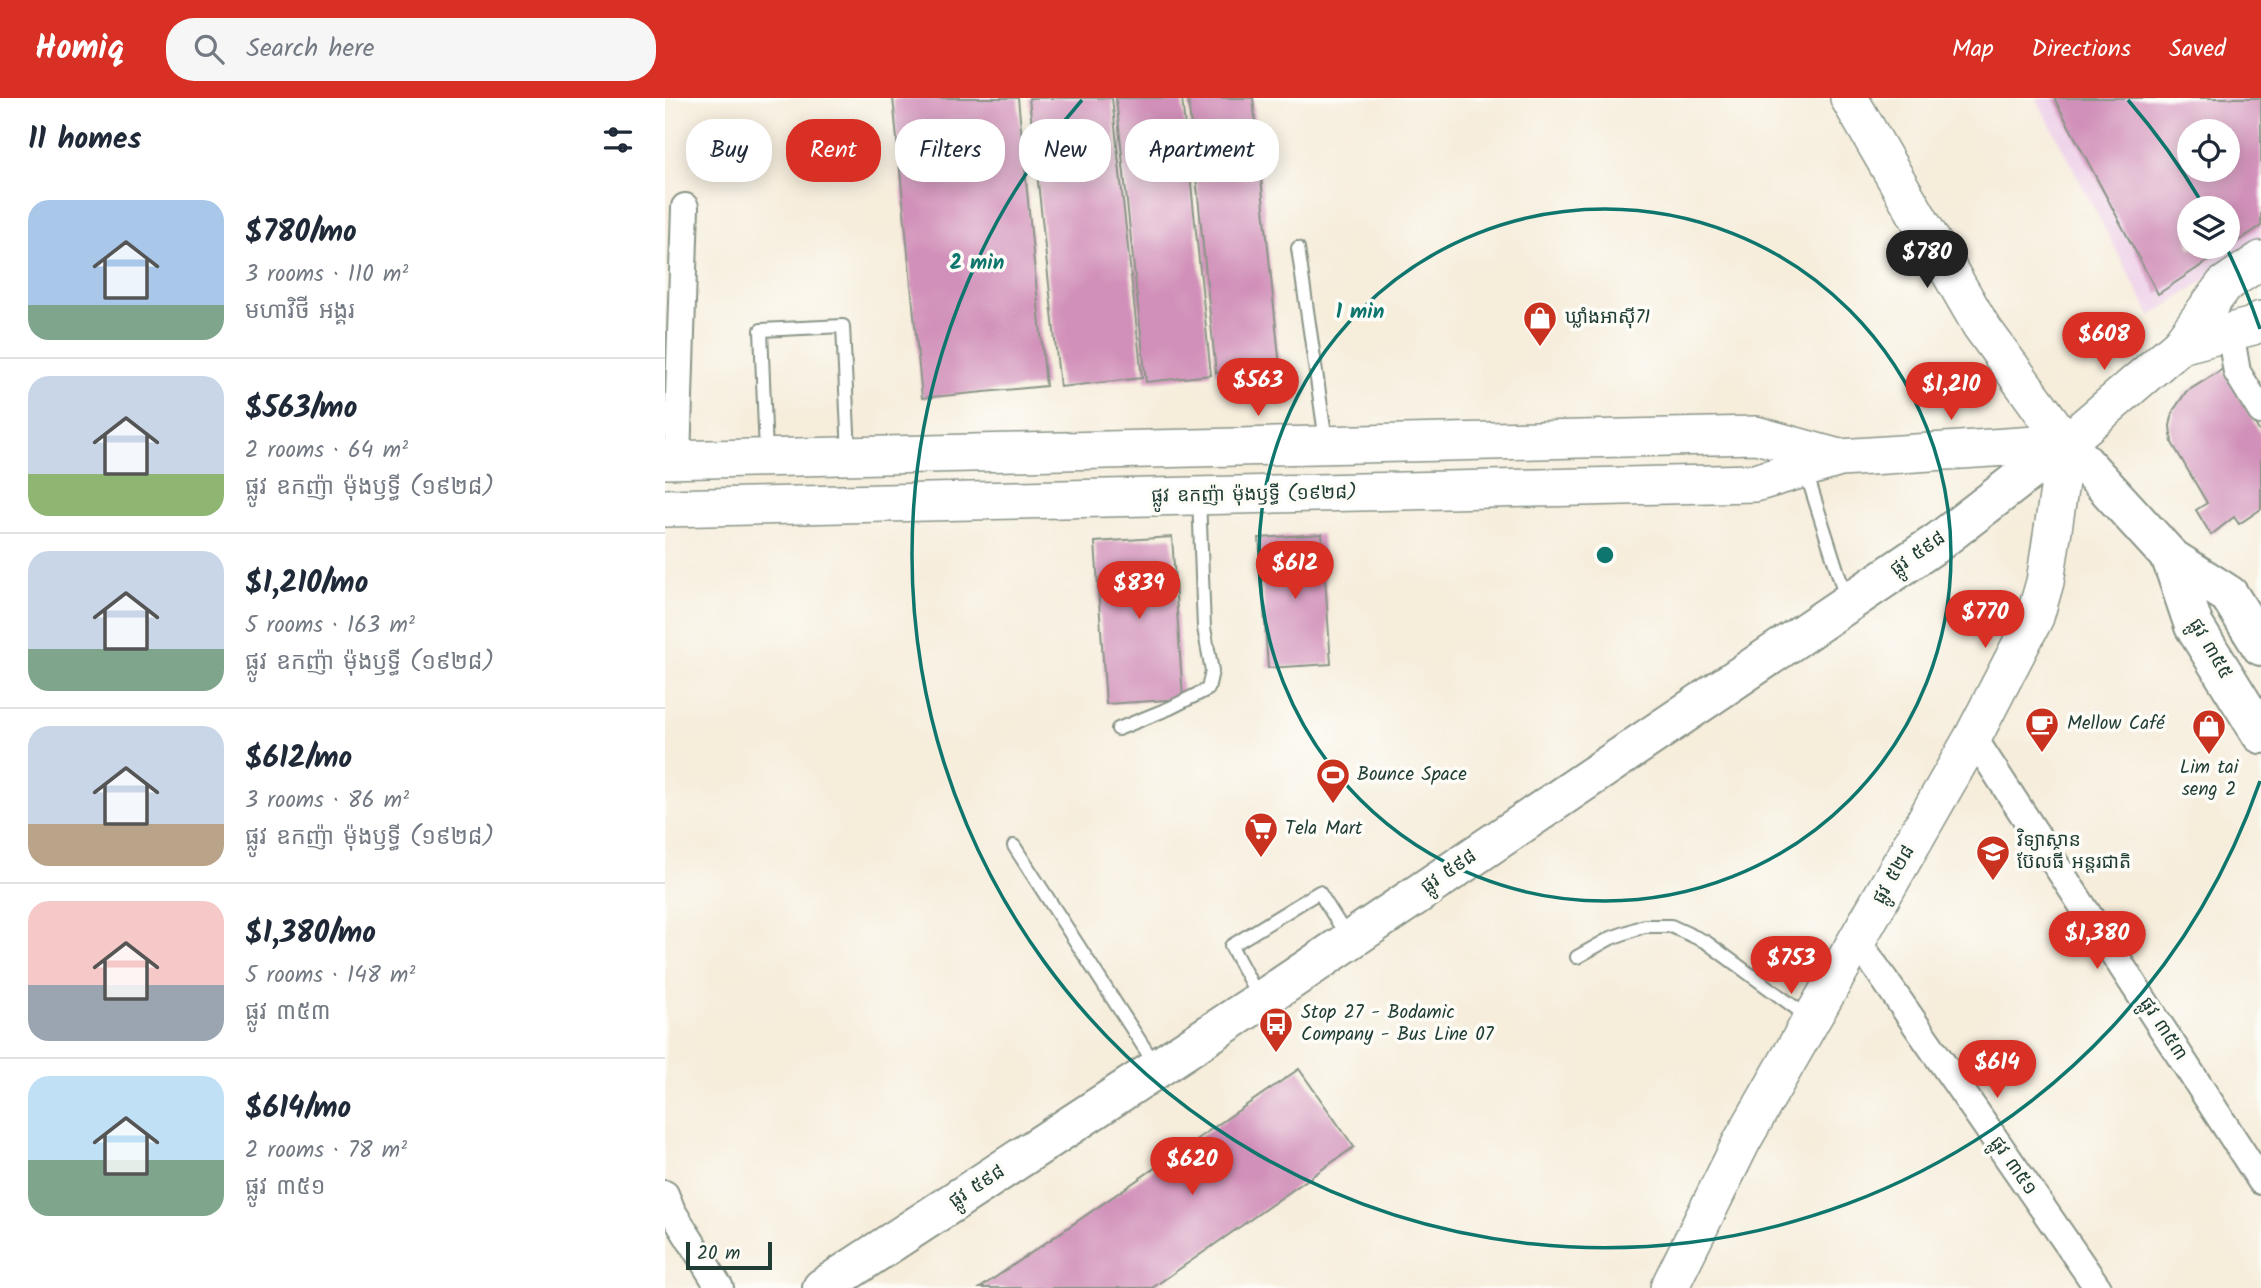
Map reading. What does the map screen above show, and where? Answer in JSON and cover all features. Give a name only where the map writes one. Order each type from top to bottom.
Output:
[{"type":"main road","points":[[1849,98],[1981,326],[2066,443],[2180,345],[2224,285],[2261,260]]},
{"type":"main road","points":[[2180,345],[2245,326]]},
{"type":"main road","name":"ផ្លូវ ឧកញ៉ា ម៉ុងឫទ្ធី (១៩២៨)","points":[[671,460],[1756,435],[1840,458]]},
{"type":"main road","name":"ផ្លូវ ឧកញ៉ា ម៉ុងឫទ្ធី (១៩២៨)","points":[[665,508],[1755,483],[1840,458],[2066,443]]},
{"type":"main road","name":"ផ្លូវ ៣៥៥","points":[[2066,443],[2171,558],[2229,595],[2261,646]]},
{"type":"main road","name":"ផ្លូវ ៥៩៨","points":[[822,1288],[1260,1001],[1938,542],[2066,443]]},
{"type":"main road","name":"ផ្លូវ ៥២៨","points":[[1669,1288],[1742,1141],[1973,737],[2035,617],[2045,582],[2066,443]]},
{"type":"main road","name":"ផ្លូវ ៣៥៥","points":[[2171,558],[2193,626],[2261,734]]},
{"type":"street","points":[[671,460],[685,207]]},
{"type":"street","points":[[2245,326],[2237,372],[2261,411]]},
{"type":"street","name":"ផ្លូវ ៣៥៣","points":[[1973,737],[2261,1181]]},
{"type":"street","name":"ផ្លូវ ៣៥១","points":[[1857,940],[2098,1288]]},
{"type":"street","points":[[665,1194],[672,1211],[720,1288]]},
{"type":"lane","points":[[1298,247],[1326,445]]},
{"type":"lane","points":[[767,458],[761,330],[843,326],[849,456]]},
{"type":"lane","points":[[1804,468],[1847,603]]},
{"type":"lane","points":[[1118,729],[1208,689],[1212,671],[1204,628],[1199,497]]},
{"type":"lane","points":[[1014,846],[1157,1068]]},
{"type":"lane","points":[[1260,1001],[1231,946],[1319,892],[1349,940]]},
{"type":"lane","points":[[1577,957],[1611,938],[1644,926],[1671,926],[1706,942],[1811,1020]]},
{"type":"shaded area","points":[[2036,98],[2261,98],[2261,242],[2240,256],[2240,196],[2177,196],[2177,259],[2236,259],[2151,316]]},
{"type":"building","points":[[893,98],[1018,98],[1019,182],[1026,182],[1046,386],[922,398],[901,182],[1005,182],[1005,119],[895,119]]},
{"type":"building","points":[[1029,98],[1112,98],[1142,378],[1060,387],[1038,182],[1111,182],[1111,119],[1031,119]]},
{"type":"building","points":[[1116,98],[1182,98],[1184,119],[1125,119],[1125,182],[1191,182],[1211,375],[1146,382]]},
{"type":"building","points":[[1188,98],[1253,98],[1255,119],[1190,119]]},
{"type":"building","points":[[2054,98],[2261,98],[2261,226],[2240,240],[2240,196],[2177,196],[2177,259],[2211,259],[2158,294]]},
{"type":"building","points":[[1197,182],[1261,182],[1280,367],[1216,373]]},
{"type":"building","points":[[2223,369],[2261,434],[2261,509],[2239,524],[2234,517],[2211,535],[2196,510],[2207,503],[2172,443],[2170,426],[2173,411],[2186,392]]},
{"type":"building","points":[[1322,534],[1331,664],[1268,668],[1259,538]]},
{"type":"building","points":[[1172,537],[1183,699],[1106,704],[1095,542]]},
{"type":"building","points":[[1299,1069],[1354,1147],[1152,1288],[980,1288]]},
{"type":"place","name":"ឃ្លាំងអាសុី71","points":[[1540,348]]},
{"type":"place","name":"Mellow Café","points":[[2042,754]]},
{"type":"place","name":"Lim tai seng 2","points":[[2209,756]]},
{"type":"place","name":"Bounce Space","points":[[1333,805]]},
{"type":"place","name":"Tela Mart","points":[[1261,859]]},
{"type":"place","name":"វិទ្យាស្ថាន ប៊ែលធី អន្ដរជាតិ","points":[[1993,882]]},
{"type":"place","name":"Stop 27 - Bodamic Company - Bus Line 07","points":[[1276,1054]]}]
